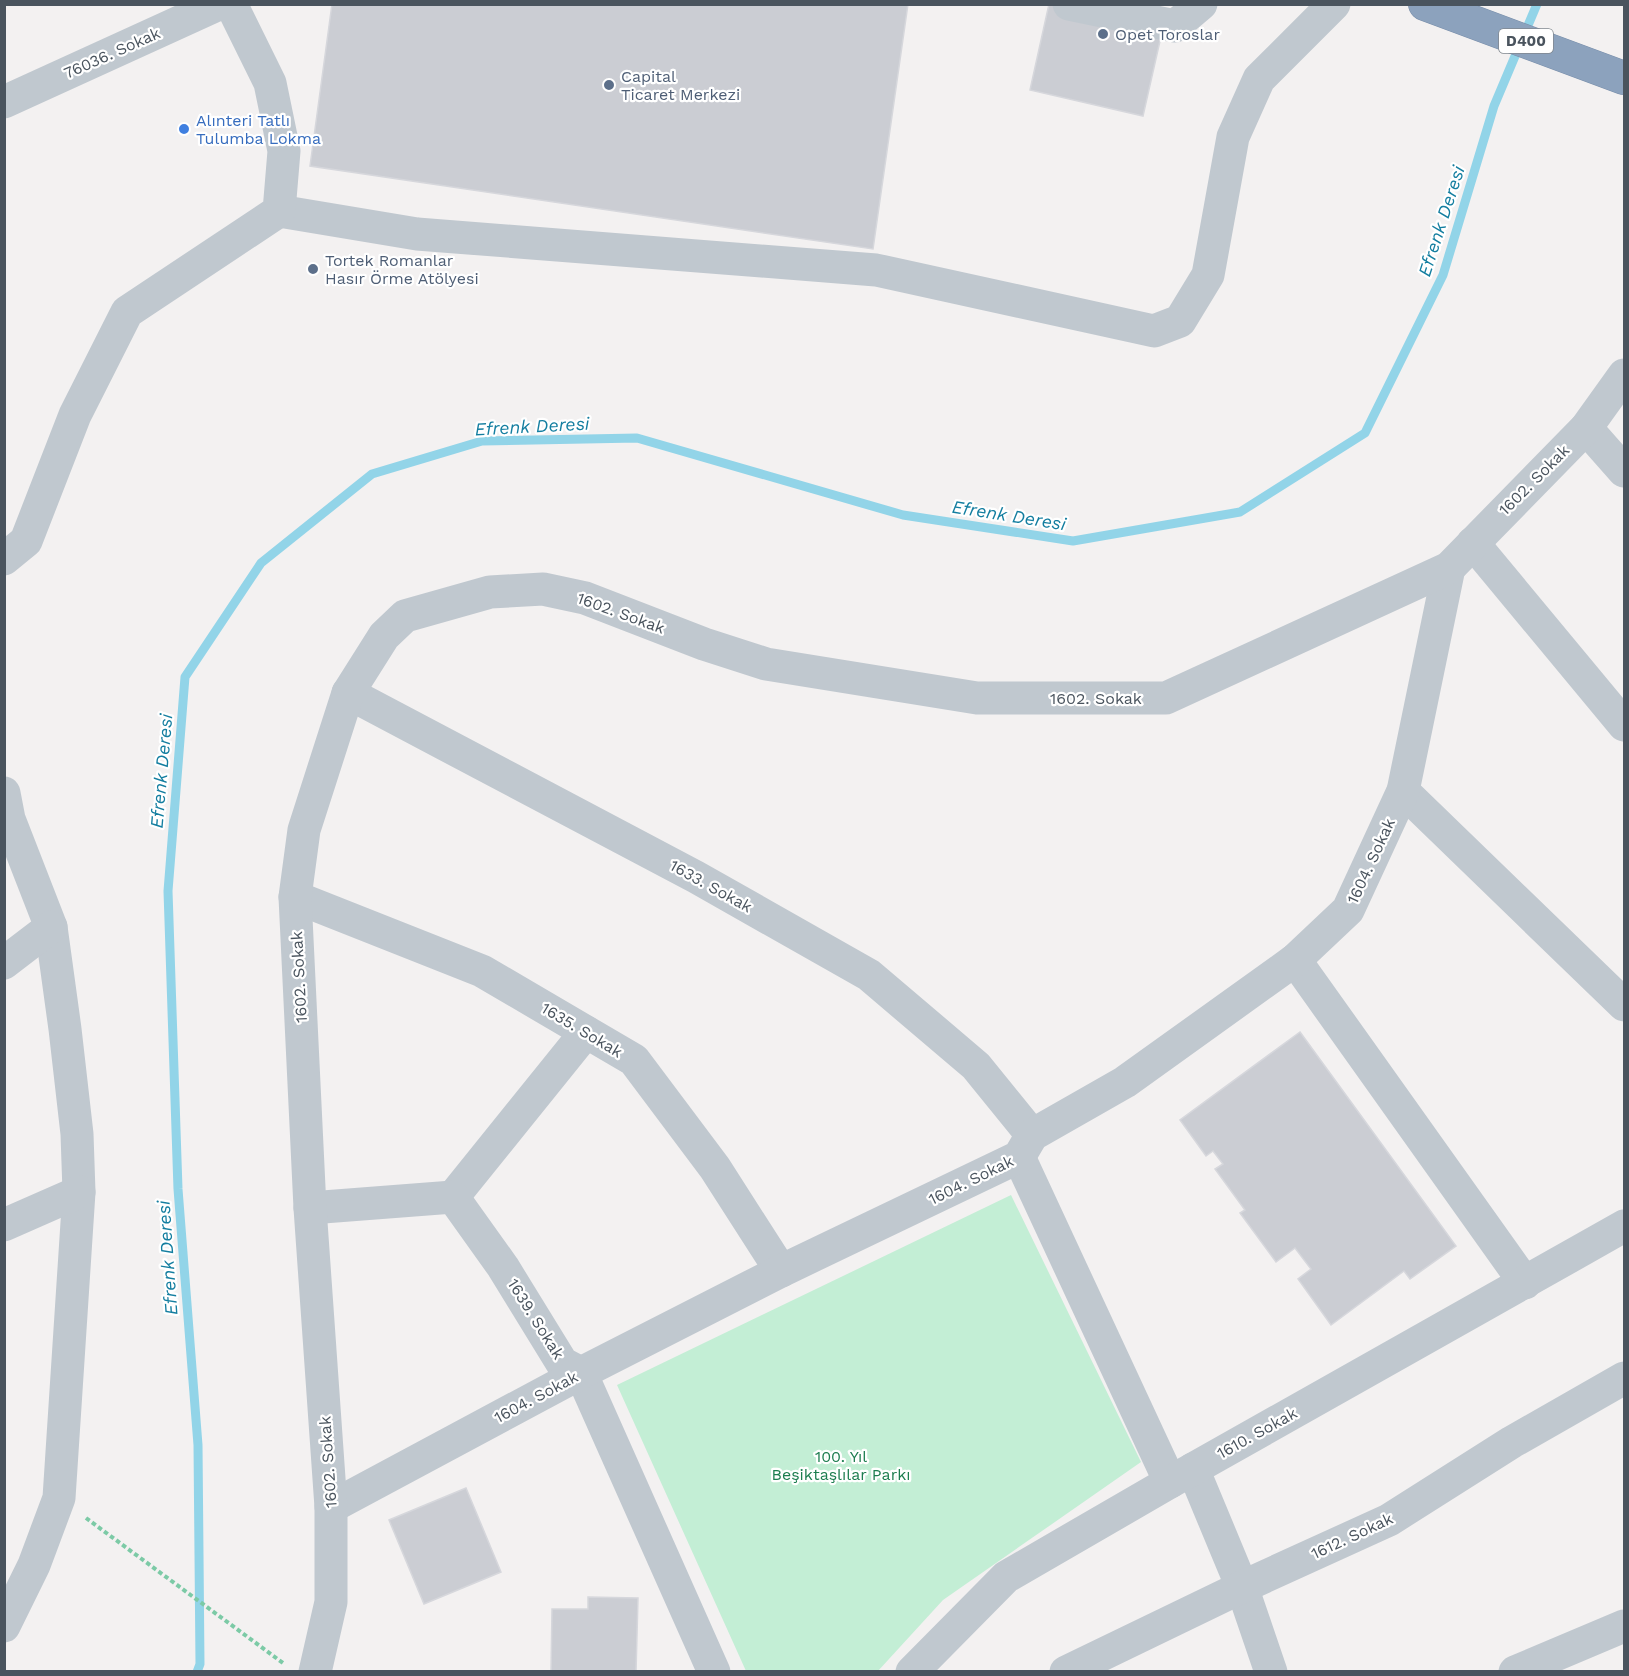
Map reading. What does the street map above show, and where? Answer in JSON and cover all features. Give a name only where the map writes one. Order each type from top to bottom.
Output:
[{"type":"highway","name":"D400","points":[[1426,5],[1624,78]]},
{"type":"street","name":"76036. Sokak","points":[[4,102],[219,4]]},
{"type":"street","points":[[231,4],[270,83],[284,151],[279,211]]},
{"type":"street","points":[[1069,4],[1175,26],[1201,4]]},
{"type":"street","points":[[4,559],[26,541],[75,415],[127,312],[279,211],[417,234],[876,270],[1154,331],[1180,321],[1208,274],[1233,136],[1259,79],[1334,4]]},
{"type":"street","name":"1602. Sokak","points":[[301,1669],[331,1602],[332,1507],[310,1208],[295,897],[304,830],[348,693],[384,636],[405,616],[490,592],[543,589],[585,598],[704,644],[766,664],[978,698],[1166,698],[1449,568],[1586,428],[1624,375]]},
{"type":"street","points":[[1586,428],[1624,471]]},
{"type":"street","points":[[1473,543],[1624,725]]},
{"type":"street","name":"1604. Sokak","points":[[332,1507],[580,1373],[1026,1146],[1125,1082],[1295,960],[1348,910],[1403,791],[1449,568]]},
{"type":"street","name":"1633. Sokak","points":[[348,693],[696,877],[869,975],[976,1066],[1026,1146],[1182,1475],[1242,1587],[1271,1671]]},
{"type":"street","points":[[1403,791],[1624,1005]]},
{"type":"street","points":[[4,1626],[34,1564],[59,1498],[79,1192],[77,1134],[51,927],[6,812]]},
{"type":"street","name":"1635. Sokak","points":[[295,897],[482,971],[634,1060],[715,1168],[781,1271]]},
{"type":"street","points":[[4,963],[51,927]]},
{"type":"street","points":[[1295,960],[1525,1283]]},
{"type":"street","points":[[310,1208],[453,1197],[586,1032]]},
{"type":"street","points":[[4,1225],[79,1192]]},
{"type":"street","name":"1639. Sokak","points":[[453,1197],[503,1267],[562,1363],[580,1373],[714,1671]]},
{"type":"street","name":"1610. Sokak","points":[[912,1671],[1006,1577],[1624,1226]]},
{"type":"street","name":"1612. Sokak","points":[[1066,1671],[1389,1520],[1512,1442],[1624,1378]]},
{"type":"street","points":[[1515,1671],[1624,1626]]},
{"type":"path","points":[[101,1530],[301,1669]]},
{"type":"green space","name":"100. Yıl Beşiktaşlılar Parkı","points":[[1011,1195],[1141,1462],[943,1600],[878,1671],[746,1671],[617,1385]]},
{"type":"building","name":"Capital Ticaret Merkezi","points":[[332,4],[908,4],[873,249],[310,166]]},
{"type":"building","points":[[1049,4],[1142,4],[1167,10],[1143,116],[1030,90]]},
{"type":"building","points":[[1300,1032],[1456,1246],[1410,1279],[1404,1271],[1331,1325],[1298,1279],[1311,1269],[1295,1248],[1276,1262],[1240,1213],[1245,1210],[1215,1169],[1223,1164],[1213,1151],[1206,1156],[1180,1120]]},
{"type":"building","points":[[466,1488],[501,1572],[424,1604],[389,1520]]},
{"type":"building","points":[[588,1597],[638,1598],[636,1672],[551,1672],[552,1609],[588,1609]]},
{"type":"waterway","name":"Efrenk Deresi","points":[[197,1672],[200,1664],[198,1445],[178,1189],[168,891],[185,677],[261,563],[372,474],[482,441],[637,438],[903,515],[1073,541],[1240,512],[1365,433],[1443,275],[1494,106],[1537,4]]},
{"type":"place","name":"Opet Toroslar","points":[[1103,34]]},
{"type":"place","name":"Capital Ticaret Merkezi","points":[[609,85]]},
{"type":"place","name":"Alınteri Tatlı Tulumba Lokma","points":[[184,129]]},
{"type":"place","name":"Tortek Romanlar Hasır Örme Atölyesi","points":[[313,269]]}]
